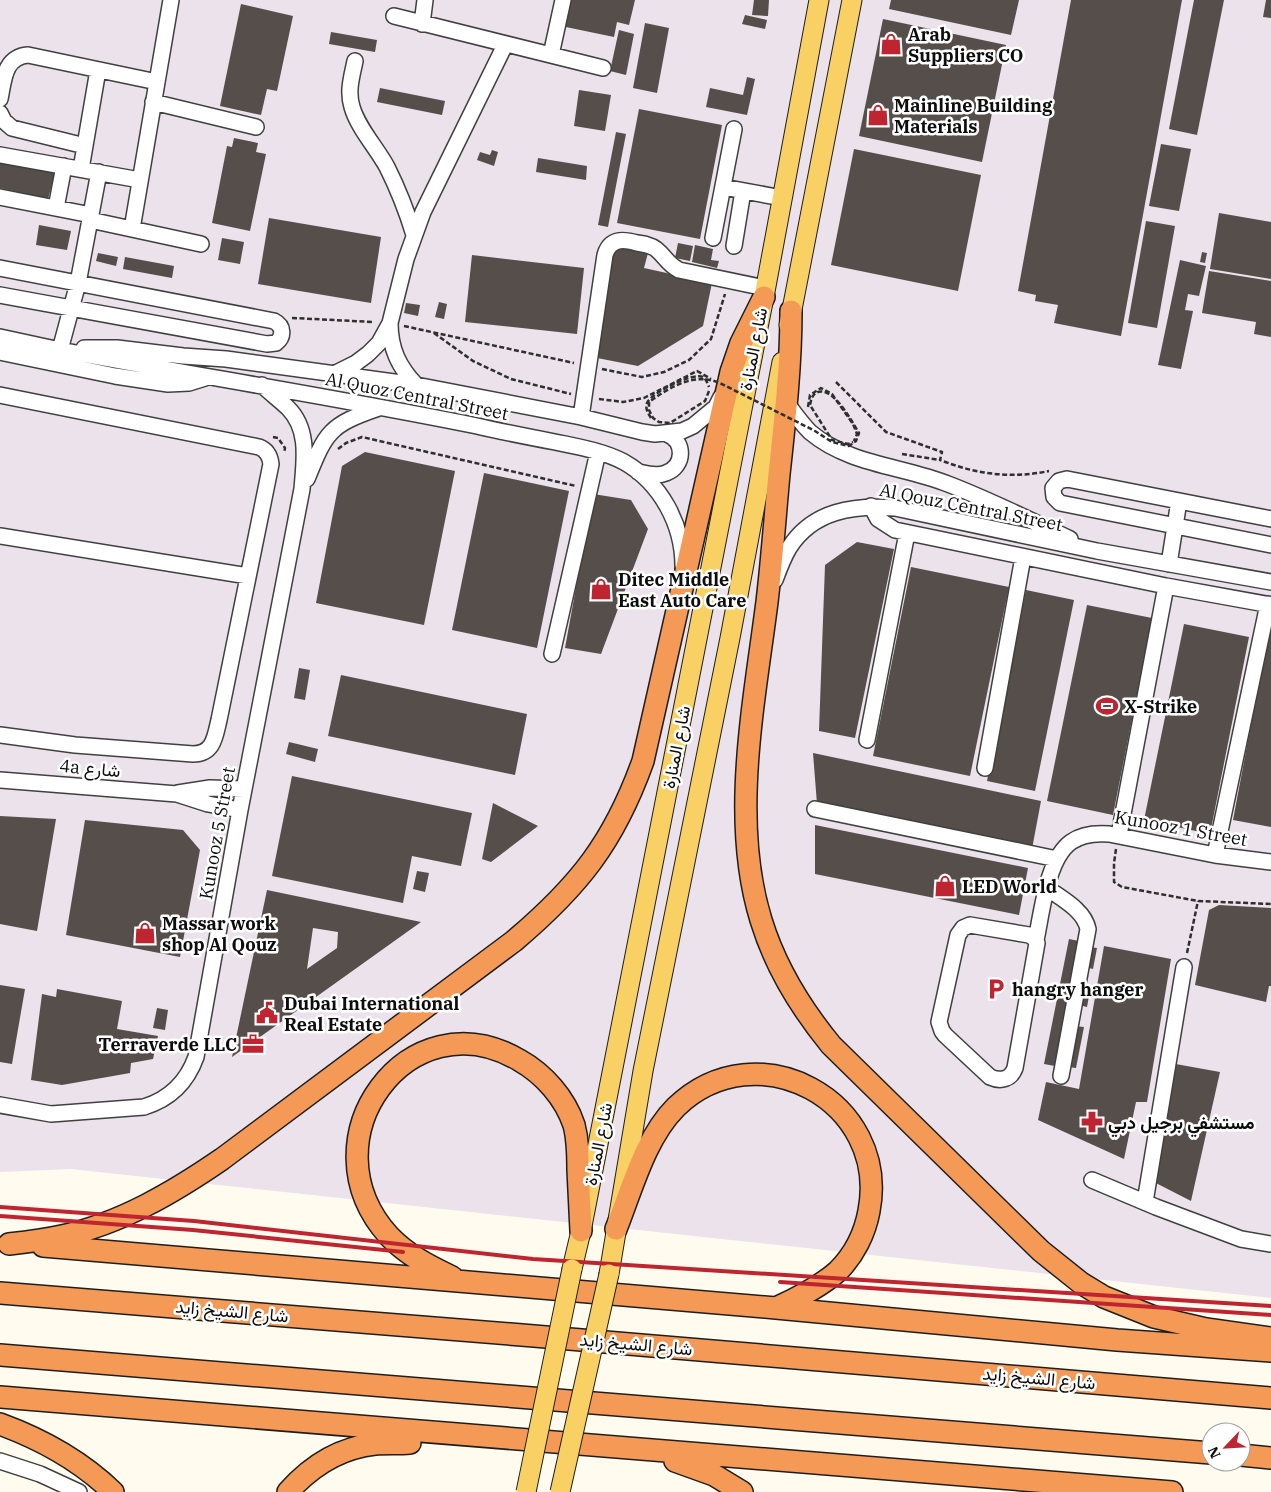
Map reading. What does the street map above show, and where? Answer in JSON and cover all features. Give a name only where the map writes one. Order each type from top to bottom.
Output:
[{"type":"highway","points":[[4,1243],[64,1236],[98,1225],[154,1201],[193,1179],[514,941],[576,884],[604,846],[622,813],[634,788],[643,761],[731,372],[741,343],[764,292]]},
{"type":"highway","points":[[791,310],[786,402],[767,600],[748,752],[746,790],[747,838],[754,895],[760,919],[778,964],[802,1006],[847,1063],[1041,1251],[1081,1283],[1112,1300],[1154,1317],[1197,1328],[1271,1338]]},
{"type":"highway","points":[[464,1282],[418,1260],[389,1236],[367,1203],[360,1184],[357,1142],[369,1103],[380,1086],[394,1071],[411,1059],[430,1050],[450,1045],[470,1044],[485,1046],[521,1061],[550,1085],[574,1125],[577,1140],[581,1231]]},
{"type":"highway","points":[[616,1229],[654,1138],[675,1109],[690,1096],[706,1086],[723,1079],[761,1074],[780,1076],[815,1090],[844,1114],[864,1146],[872,1184],[871,1203],[860,1239],[851,1255],[839,1270],[809,1292],[776,1308]]},
{"type":"highway","points":[[4,1243],[776,1308],[1117,1340],[1271,1351]]},
{"type":"highway","name":"شارع الشيخ زايد","points":[[0,1293],[1271,1398]]},
{"type":"highway","points":[[0,1355],[1201,1452]]},
{"type":"highway","points":[[0,1397],[1172,1492]]},
{"type":"highway","points":[[0,1424],[62,1453],[113,1492]]},
{"type":"highway","points":[[288,1492],[312,1468],[358,1446],[418,1442],[460,1435]]},
{"type":"highway","points":[[639,1450],[707,1472],[726,1481],[742,1492]]},
{"type":"highway","points":[[1251,1456],[1271,1458]]},
{"type":"main road","name":"شارع المنارة","points":[[526,1492],[581,1231],[819,0]]},
{"type":"main road","name":"شارع المنارة","points":[[560,1492],[609,1274],[643,1071],[728,648],[791,310],[852,0]]},
{"type":"street","points":[[132,229],[172,0]]},
{"type":"street","points":[[422,24],[425,0]]},
{"type":"street","points":[[551,55],[562,0]]},
{"type":"street","points":[[394,16],[603,68]]},
{"type":"street","points":[[336,373],[356,363],[368,354],[379,342],[390,323],[414,235],[433,189],[505,45]]},
{"type":"street","points":[[0,99],[7,67],[11,62],[28,55],[157,82]]},
{"type":"street","points":[[355,61],[350,87],[351,106],[394,182],[414,235]]},
{"type":"street","points":[[81,169],[98,70]]},
{"type":"street","points":[[153,102],[256,127]]},
{"type":"street","points":[[0,114],[4,122],[12,128],[85,146]]},
{"type":"street","points":[[713,238],[734,129]]},
{"type":"street","points":[[0,155],[140,180]]},
{"type":"street","points":[[56,208],[64,166]]},
{"type":"street","points":[[60,350],[78,283],[99,172]]},
{"type":"street","points":[[723,187],[782,198]]},
{"type":"street","points":[[734,246],[743,191]]},
{"type":"street","points":[[0,197],[56,208],[132,229],[201,244]]},
{"type":"street","points":[[581,417],[605,254],[609,246],[617,241],[627,240],[654,247],[668,264],[679,270],[764,292]]},
{"type":"street","points":[[0,268],[274,321],[282,329],[281,337],[276,344],[267,344],[0,295]]},
{"type":"street","points":[[390,323],[392,347],[401,367],[416,385]]},
{"type":"street","name":"Al Quoz Central Street","points":[[0,337],[60,350],[381,407],[611,456],[638,472],[660,495],[668,508],[675,522],[683,559],[683,583]]},
{"type":"street","name":"Al Quoz Central Street","points":[[60,350],[89,347],[110,348],[226,359],[336,373],[416,385],[581,417],[642,432],[668,434],[682,431],[707,416],[716,407],[731,372]]},
{"type":"street","points":[[0,352],[115,376],[168,384],[189,383],[208,377]]},
{"type":"street","name":"Kunooz 5 Street","points":[[0,1105],[51,1114],[144,1106],[164,1099],[184,1081],[196,1057],[240,810],[302,489],[304,445],[299,426],[289,409],[262,385]]},
{"type":"street","points":[[0,395],[263,449],[269,456],[271,464],[220,720],[213,744],[207,751],[198,754],[186,754],[75,745],[0,735]]},
{"type":"street","name":"Al Qouz Central Street","points":[[786,402],[810,431],[840,452],[947,483],[1097,551]]},
{"type":"street","name":"Kunooz 5 Street","points":[[302,489],[318,452],[330,433],[347,420],[381,407]]},
{"type":"street","points":[[638,472],[660,475],[676,466],[681,454],[680,447],[678,441],[668,434]]},
{"type":"street","points":[[552,654],[598,452]]},
{"type":"street","points":[[1271,519],[1067,479],[1059,481],[1053,488],[1054,497],[1060,504],[1271,545]]},
{"type":"street","points":[[1169,564],[1179,501]]},
{"type":"street","points":[[871,506],[878,519],[888,527],[907,533],[1166,586],[1269,604],[1216,855]]},
{"type":"street","name":"Al Qouz Central Street","points":[[767,600],[784,557],[807,528],[828,515],[848,508],[871,506],[895,508],[1097,551],[1271,582]]},
{"type":"street","points":[[867,740],[907,533]]},
{"type":"street","points":[[0,536],[248,576]]},
{"type":"street","points":[[986,768],[1023,557]]},
{"type":"street","points":[[1119,835],[1166,586]]},
{"type":"street","name":"4a شارع","points":[[0,780],[176,794],[208,804],[240,810]]},
{"type":"street","name":"4a شارع","points":[[176,794],[210,788],[244,789]]},
{"type":"street","points":[[815,809],[1057,859]]},
{"type":"street","name":"Kunooz 1 Street","points":[[1036,940],[1029,935],[970,925],[962,928],[958,935],[939,1018],[940,1027],[945,1035],[995,1079],[1000,1080],[1010,1076],[1015,1068],[1037,948],[1036,940],[1047,888],[1057,859],[1071,842],[1099,833],[1119,835],[1216,855],[1271,862]]},
{"type":"street","points":[[1047,888],[1079,912],[1088,929],[1061,1076]]},
{"type":"street","points":[[1145,1202],[1184,967]]},
{"type":"street","points":[[1092,1180],[1242,1239],[1271,1244]]},
{"type":"street","points":[[1242,1239],[1256,1248],[1271,1254]]},
{"type":"street","points":[[0,1461],[40,1474],[79,1492]]},
{"type":"path","points":[[713,384],[711,378],[697,371],[644,398],[623,402],[584,397],[511,379],[473,360],[432,332],[642,377],[680,366],[712,339],[724,299]]},
{"type":"path","points":[[714,390],[707,404],[670,424],[658,424],[650,418],[646,408],[648,401],[660,391],[693,377],[701,376],[705,378],[708,385],[709,390],[705,401],[670,423],[659,422],[653,418],[649,410],[649,402],[694,378],[701,378],[707,379],[720,383],[797,422],[814,431],[826,438],[832,442],[849,446],[856,441],[858,433],[843,407],[837,401],[831,395],[826,392],[819,392],[814,395],[810,405],[812,411],[832,440],[848,444],[853,442],[857,434],[853,424],[848,417],[842,409],[837,402],[832,394],[821,388],[810,395],[808,408],[826,436],[831,442],[854,450]]},
{"type":"path","points":[[836,382],[886,432],[942,452],[940,460]]},
{"type":"path","points":[[334,452],[346,443],[362,437],[589,489]]},
{"type":"path","points":[[901,453],[940,460],[966,470],[989,474],[1034,474],[1056,469]]},
{"type":"path","points":[[1119,835],[1114,863],[1114,882],[1122,887],[1198,901],[1271,904]]},
{"type":"path","points":[[1184,967],[1198,901]]},
{"type":"shaded area","points":[[0,0],[1271,0],[1271,1298],[71,1169],[0,1172]]},
{"type":"building","points":[[567,0],[635,0],[629,25],[617,22],[614,37],[561,26]]},
{"type":"building","points":[[754,0],[769,0],[768,16],[752,15]]},
{"type":"building","points":[[891,0],[1019,0],[1011,35],[889,9]]},
{"type":"building","points":[[1071,0],[1182,0],[1121,336],[1054,323],[1058,305],[1035,301],[1036,295],[1018,291]]},
{"type":"building","points":[[1194,0],[1224,0],[1197,135],[1169,129]]},
{"type":"building","points":[[1266,0],[1271,0],[1271,18],[1263,17]]},
{"type":"building","points":[[241,4],[293,16],[277,91],[267,89],[261,115],[220,106]]},
{"type":"building","points":[[745,15],[767,20],[765,29],[742,24]]},
{"type":"building","points":[[883,19],[1006,45],[982,162],[859,136]]},
{"type":"building","points":[[645,23],[669,28],[657,93],[633,88]]},
{"type":"building","points":[[619,30],[634,34],[626,75],[610,71]]},
{"type":"building","points":[[331,32],[377,40],[375,52],[329,44]]},
{"type":"building","points":[[747,77],[755,79],[747,115],[706,107],[710,88],[743,95]]},
{"type":"building","points":[[380,88],[445,101],[442,115],[377,102]]},
{"type":"building","points":[[579,90],[611,95],[605,131],[574,126]]},
{"type":"building","points":[[639,109],[722,125],[700,239],[617,223]]},
{"type":"building","points":[[616,132],[626,134],[608,227],[598,225]]},
{"type":"building","points":[[234,138],[258,143],[256,152],[266,154],[250,231],[212,223],[227,146],[232,147]]},
{"type":"building","points":[[1161,144],[1191,149],[1179,211],[1149,206]]},
{"type":"building","points":[[854,149],[981,175],[958,291],[831,265]]},
{"type":"building","points":[[492,150],[498,152],[494,166],[477,160],[480,152],[490,155]]},
{"type":"building","points":[[538,158],[587,166],[586,180],[536,172]]},
{"type":"building","points":[[0,161],[55,173],[48,199],[0,188]]},
{"type":"building","points":[[1219,213],[1271,222],[1271,279],[1210,269]]},
{"type":"building","points":[[269,218],[381,237],[371,303],[258,284]]},
{"type":"building","points":[[1146,221],[1175,226],[1157,328],[1128,323]]},
{"type":"building","points":[[39,225],[71,231],[67,250],[36,245]]},
{"type":"building","points":[[222,238],[244,242],[240,264],[218,260]]},
{"type":"building","points":[[678,243],[693,246],[690,261],[675,258]]},
{"type":"building","points":[[612,245],[648,253],[644,268],[712,283],[703,326],[638,366],[592,357]]},
{"type":"building","points":[[695,245],[713,249],[711,260],[719,261],[717,268],[692,262]]},
{"type":"building","points":[[1202,252],[1207,253],[1205,263],[1200,262]]},
{"type":"building","points":[[98,253],[118,257],[116,266],[96,261]]},
{"type":"building","points":[[472,255],[584,268],[577,334],[465,322]]},
{"type":"building","points":[[125,257],[174,266],[172,278],[123,269]]},
{"type":"building","points":[[1180,260],[1206,266],[1199,296],[1188,294],[1185,310],[1193,311],[1181,369],[1158,365]]},
{"type":"building","points":[[1209,271],[1271,281],[1271,337],[1254,334],[1256,322],[1202,313]]},
{"type":"building","points":[[439,302],[447,304],[444,319],[435,317]]},
{"type":"building","points":[[406,303],[420,305],[418,316],[404,313]]},
{"type":"building","points":[[365,452],[455,471],[424,625],[316,603],[342,466]]},
{"type":"building","points":[[484,473],[569,491],[537,648],[452,630]]},
{"type":"building","name":"Ditec Middle East Auto Care","points":[[593,494],[631,500],[648,529],[601,654],[565,648]]},
{"type":"building","points":[[857,542],[894,549],[855,738],[819,731],[825,565]]},
{"type":"building","points":[[911,567],[1009,587],[970,776],[873,756]]},
{"type":"building","points":[[1026,590],[1074,600],[1035,791],[987,781]]},
{"type":"building","points":[[1087,605],[1152,618],[1113,815],[1047,801]]},
{"type":"building","points":[[1184,624],[1249,637],[1210,834],[1144,820]]},
{"type":"building","points":[[1271,624],[1271,827],[1233,820]]},
{"type":"building","points":[[299,668],[310,670],[305,700],[294,698]]},
{"type":"building","points":[[341,675],[527,714],[515,775],[328,736]]},
{"type":"building","points":[[289,742],[318,749],[315,762],[286,754]]},
{"type":"building","points":[[813,753],[1041,801],[1032,849],[817,804]]},
{"type":"building","points":[[292,776],[472,813],[461,866],[412,856],[403,903],[272,876]]},
{"type":"building","points":[[493,803],[538,826],[491,862],[482,859]]},
{"type":"building","points":[[0,816],[56,819],[37,931],[0,924]]},
{"type":"building","points":[[85,820],[183,830],[200,850],[180,957],[66,935]]},
{"type":"building","points":[[815,825],[1028,868],[1019,915],[815,874]]},
{"type":"building","points":[[417,871],[429,873],[425,892],[413,889]]},
{"type":"building","name":"Dubai International Real Estate","points":[[267,890],[421,922],[232,1057]],"holes":[[[313,928],[338,932],[337,948],[307,969]]]},
{"type":"building","points":[[1219,905],[1271,908],[1271,986],[1269,986],[1266,1002],[1195,985],[1209,910]]},
{"type":"building","points":[[1069,939],[1079,941],[1055,1066],[1044,1064]]},
{"type":"building","points":[[1104,946],[1171,959],[1147,1102],[1136,1102],[1124,1159],[1038,1120],[1046,1082],[1079,1089]]},
{"type":"building","points":[[1089,947],[1097,948],[1093,969],[1085,967]]},
{"type":"building","points":[[1082,984],[1091,985],[1087,1007],[1079,1005]]},
{"type":"building","points":[[0,985],[25,989],[12,1064],[0,1062]]},
{"type":"building","points":[[57,989],[122,1001],[117,1029],[158,1036],[153,1059],[131,1063],[130,1073],[62,1085],[31,1080],[42,994],[56,997]]},
{"type":"building","points":[[157,1008],[168,1010],[165,1030],[153,1028]]},
{"type":"building","points":[[1074,1026],[1084,1027],[1076,1068],[1067,1067]]},
{"type":"building","points":[[1170,1063],[1220,1072],[1191,1201],[1150,1180]]},
{"type":"railway","points":[[0,1207],[194,1221],[533,1259],[1271,1306]]},
{"type":"railway","points":[[0,1216],[193,1230],[403,1252]]},
{"type":"railway","points":[[780,1282],[1271,1315]]},
{"type":"place","name":"Arab Suppliers CO","points":[[891,44]]},
{"type":"place","name":"Mainline Building Materials","points":[[878,115]]},
{"type":"place","name":"Ditec Middle East Auto Care","points":[[601,589]]},
{"type":"place","name":"X-Strike","points":[[1107,706]]},
{"type":"place","name":"LED World","points":[[945,886]]},
{"type":"place","name":"Massar work shop Al Qouz","points":[[145,933]]},
{"type":"place","name":"hangry hanger","points":[[996,989]]},
{"type":"place","name":"Dubai International Real Estate","points":[[267,1013]]},
{"type":"place","name":"Terraverde LLC","points":[[253,1044]]},
{"type":"place","name":"مستشفي برجيل دبي","points":[[1092,1122]]}]
